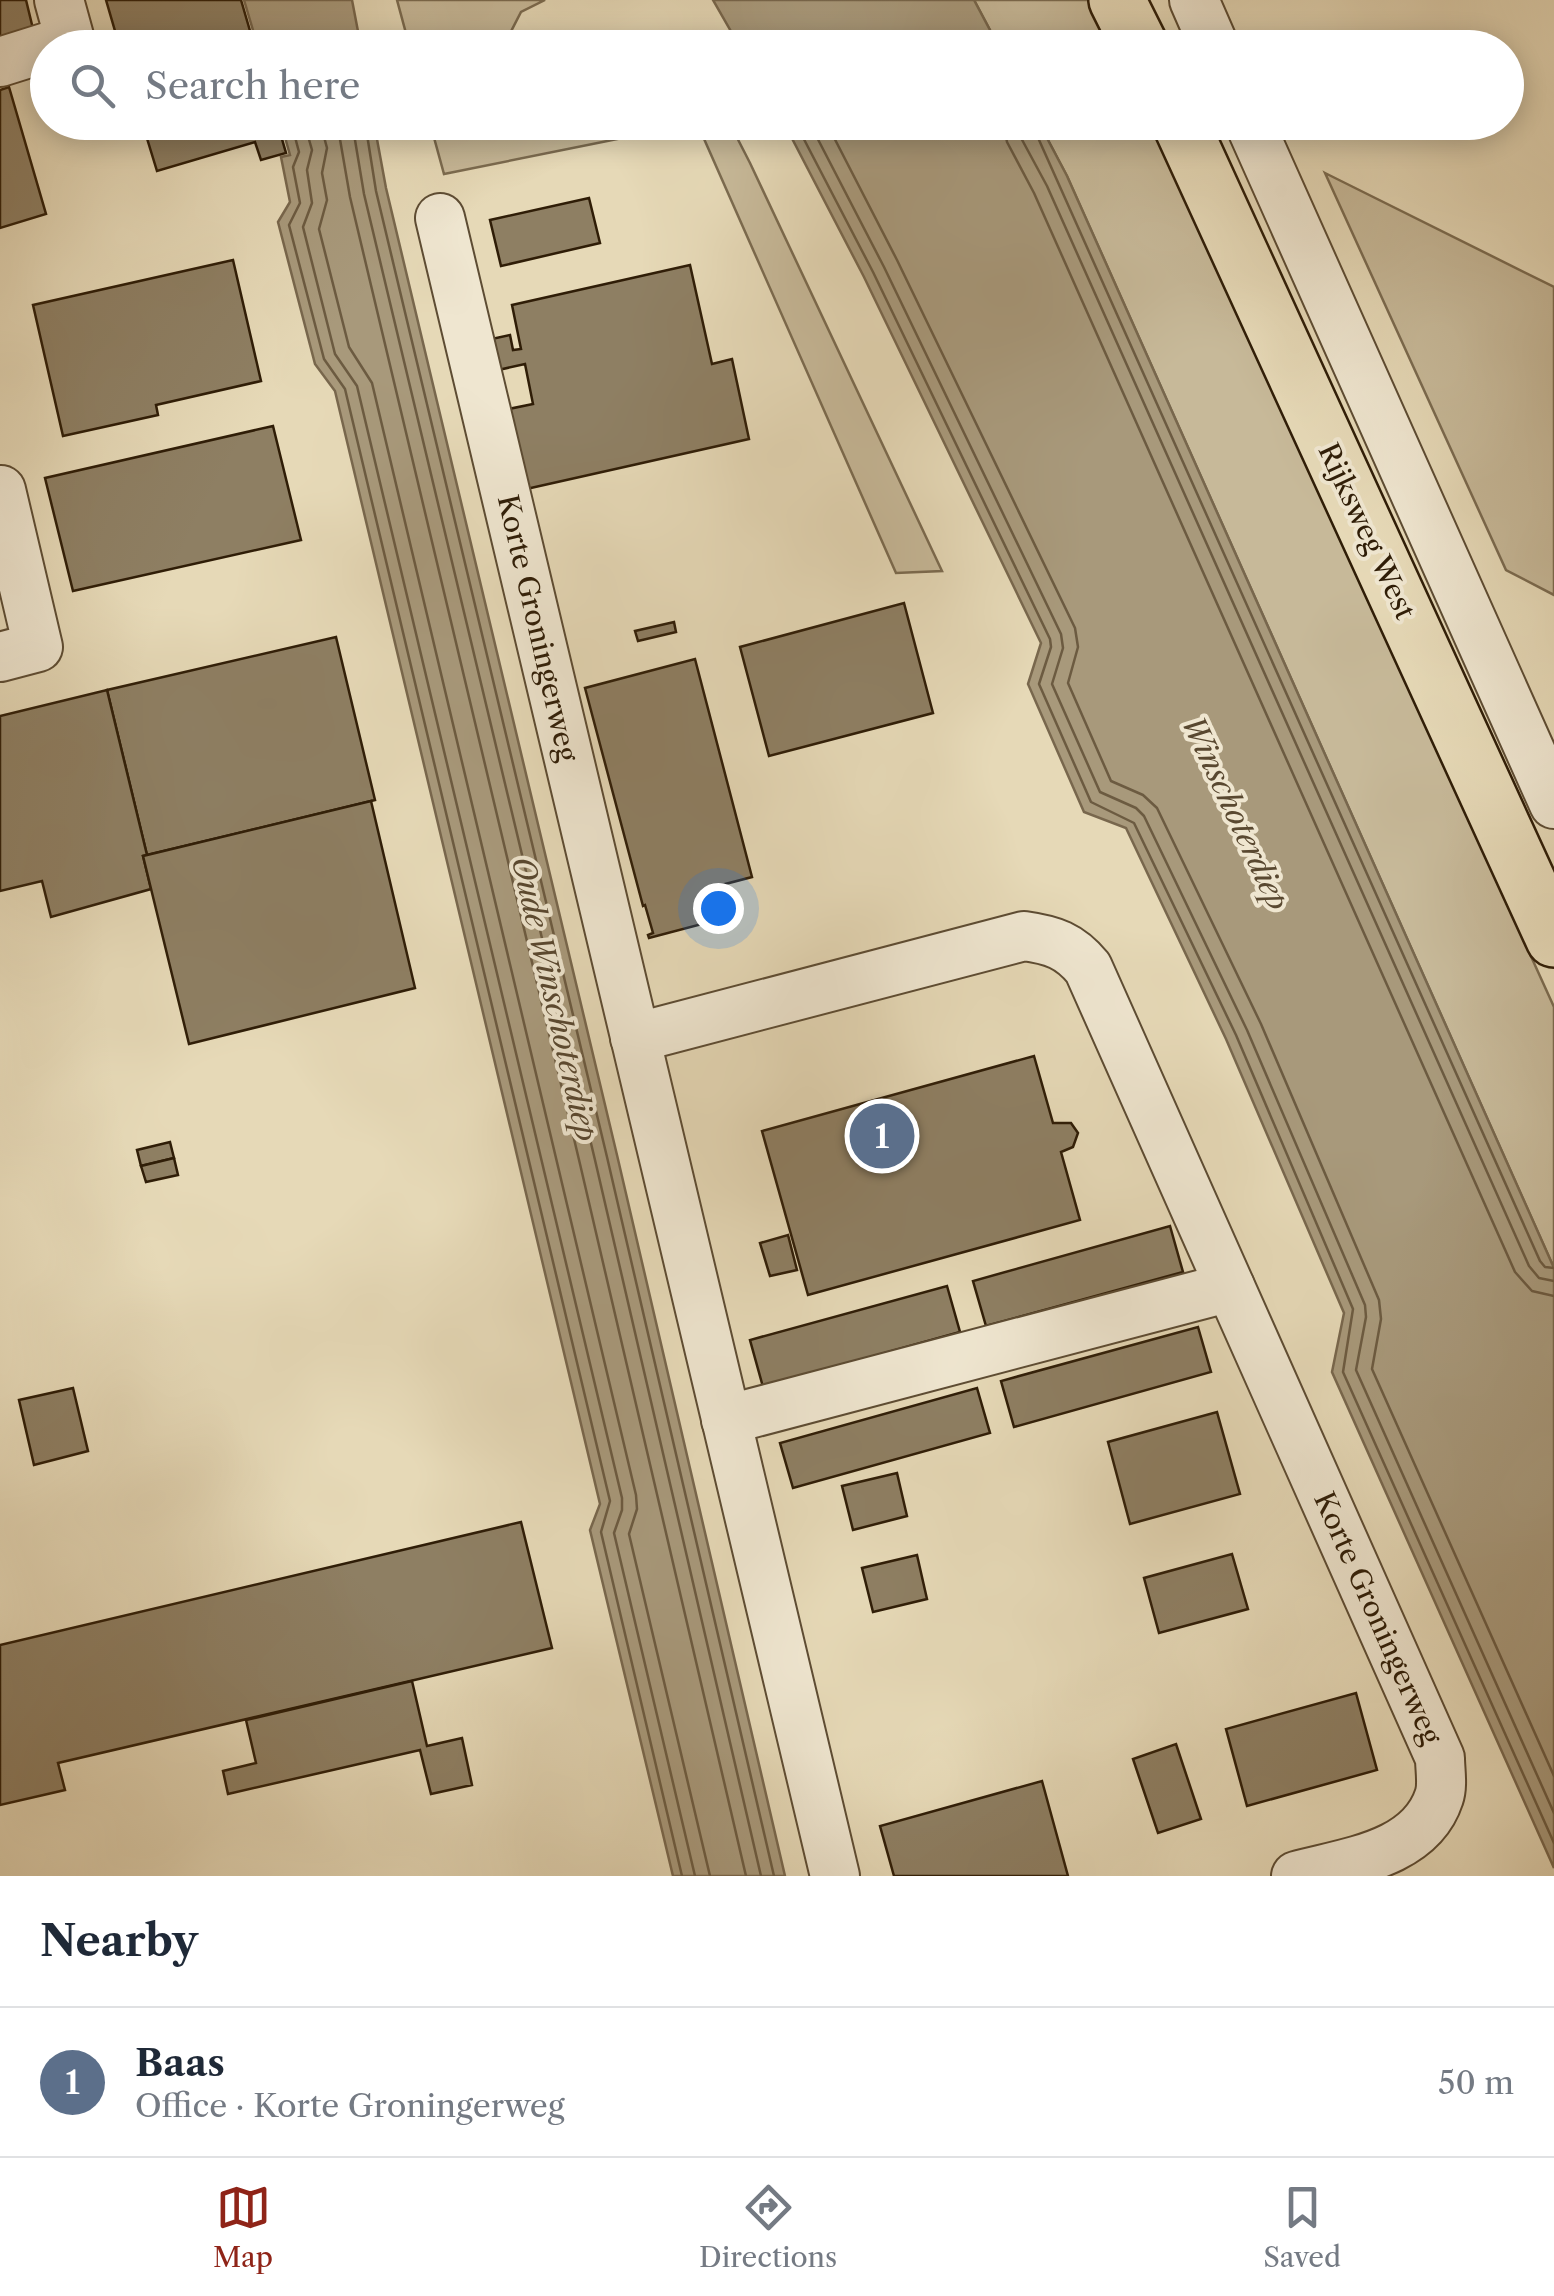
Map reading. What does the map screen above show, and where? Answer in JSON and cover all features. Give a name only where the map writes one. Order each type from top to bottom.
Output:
[{"type":"main road","points":[[1117,0],[1132,30]]},
{"type":"main road","name":"Rijksweg West","points":[[1188,140],[1554,939]]},
{"type":"street","points":[[59,0],[67,30]]},
{"type":"street","points":[[1194,0],[1207,30]]},
{"type":"street","points":[[0,62],[30,53]]},
{"type":"street","name":"Rijksweg West","points":[[1257,140],[1554,804]]},
{"type":"street","name":"Korte Groningerweg","points":[[440,218],[835,1876]]},
{"type":"street","points":[[0,657],[38,647],[1,490]]},
{"type":"street","name":"Korte Groningerweg","points":[[635,1038],[1024,936],[1051,940],[1073,950],[1088,968],[1440,1758],[1440,1795],[1423,1825],[1394,1849],[1296,1876]]},
{"type":"street","points":[[726,1420],[1230,1286]]},
{"type":"shaded area","points":[[397,0],[545,0],[521,12],[512,30],[405,30]]},
{"type":"shaded area","points":[[974,0],[1095,0],[1109,30],[990,30]]},
{"type":"shaded area","points":[[435,140],[613,140],[444,174]]},
{"type":"shaded area","points":[[705,140],[738,140],[942,571],[896,573]]},
{"type":"shaded area","points":[[1048,140],[1160,140],[1554,1007],[1554,1268]]},
{"type":"shaded area","points":[[1325,173],[1554,287],[1554,595],[1506,570]]},
{"type":"water","points":[[244,0],[352,0],[358,30],[253,30]]},
{"type":"water","points":[[713,0],[974,0],[990,30],[730,30]]},
{"type":"water","name":"Oude Winschoterdiep","points":[[286,140],[377,140],[785,1876],[673,1876],[590,1530],[600,1504],[335,391],[315,364],[278,222],[290,202],[281,157],[290,155]]},
{"type":"water","name":"Winschoterdiep","points":[[793,140],[1048,140],[1554,1268],[1554,1868],[1332,1372],[1344,1313],[1226,1039],[1126,828],[1084,812],[1028,684],[1041,643],[864,277]]},
{"type":"building","points":[[0,0],[26,0],[33,30],[0,41]]},
{"type":"building","points":[[106,0],[241,0],[250,30],[115,30]]},
{"type":"building","points":[[9,87],[46,214],[0,228],[0,90]]},
{"type":"building","points":[[148,140],[282,140],[286,153],[261,160],[255,142],[157,171]]},
{"type":"building","points":[[589,198],[600,243],[501,266],[490,220]]},
{"type":"building","points":[[233,260],[261,381],[156,405],[158,415],[63,436],[33,305]]},
{"type":"building","points":[[690,265],[712,364],[732,359],[749,439],[513,492],[494,412],[533,404],[525,364],[485,373],[478,342],[510,335],[513,350],[521,349],[512,305]]},
{"type":"building","points":[[273,426],[301,540],[73,591],[45,478]]},
{"type":"building","points":[[904,603],[933,713],[769,756],[740,647]]},
{"type":"building","points":[[674,622],[676,632],[638,641],[635,631]]},
{"type":"building","points":[[336,637],[375,800],[147,855],[107,690]]},
{"type":"building","points":[[695,659],[752,877],[710,888],[721,919],[649,938],[653,933],[585,688]]},
{"type":"building","points":[[107,690],[147,855],[143,856],[151,889],[51,917],[42,881],[0,891],[0,716]]},
{"type":"building","points":[[371,801],[415,988],[189,1044],[143,856]]},
{"type":"building","points":[[1034,1056],[1053,1123],[1071,1123],[1078,1133],[1073,1147],[1061,1152],[1080,1220],[808,1295],[762,1131]]},
{"type":"building","points":[[170,1142],[174,1158],[141,1166],[137,1150]]},
{"type":"building","points":[[174,1158],[178,1175],[146,1182],[141,1166]]},
{"type":"building","points":[[1170,1226],[1183,1272],[986,1326],[973,1281]]},
{"type":"building","points":[[788,1235],[797,1270],[770,1276],[760,1243]]},
{"type":"building","points":[[947,1286],[960,1332],[763,1387],[750,1340]]},
{"type":"building","points":[[1198,1327],[1211,1372],[1014,1427],[1001,1381]]},
{"type":"building","points":[[73,1388],[88,1451],[34,1465],[19,1400]]},
{"type":"building","points":[[977,1388],[990,1433],[793,1488],[780,1443]]},
{"type":"building","points":[[1217,1412],[1240,1494],[1130,1524],[1108,1442]]},
{"type":"building","points":[[897,1473],[907,1516],[853,1530],[842,1486]]},
{"type":"building","points":[[521,1522],[552,1648],[58,1763],[65,1790],[0,1805],[0,1645]]},
{"type":"building","points":[[1232,1554],[1248,1609],[1159,1633],[1144,1578]]},
{"type":"building","points":[[917,1555],[927,1599],[873,1612],[862,1568]]},
{"type":"building","points":[[412,1681],[427,1746],[462,1738],[472,1785],[431,1794],[420,1750],[228,1794],[223,1771],[256,1763],[246,1720]]},
{"type":"building","points":[[1356,1693],[1377,1770],[1247,1806],[1226,1729]]},
{"type":"building","points":[[1176,1744],[1201,1819],[1158,1833],[1133,1759]]},
{"type":"building","points":[[1042,1781],[1068,1876],[894,1876],[880,1826]]},
{"type":"place","name":"Baas","points":[[882,1136]]}]
